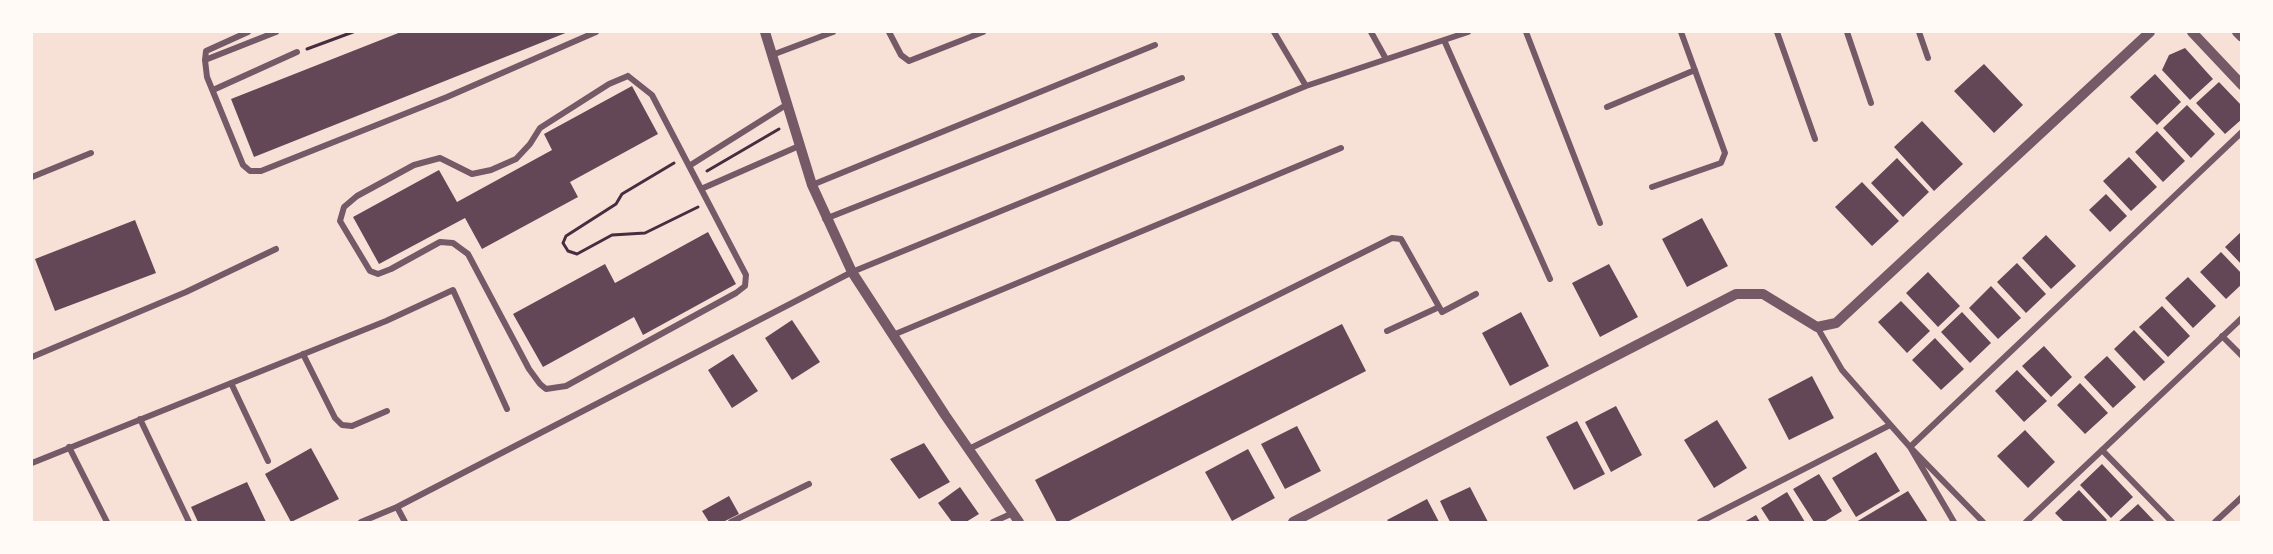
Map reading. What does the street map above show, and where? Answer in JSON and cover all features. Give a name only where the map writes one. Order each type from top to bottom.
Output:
[{"type":"street","points":[[248,32],[206,51],[205,60],[213,90],[243,165],[250,171],[261,171],[447,97],[596,32]]},
{"type":"street","points":[[205,60],[276,32]]},
{"type":"street","points":[[765,32],[799,146],[825,219],[852,272],[1016,518],[993,522]]},
{"type":"street","points":[[771,55],[833,32]]},
{"type":"street","points":[[889,32],[901,56],[909,61],[983,32]]},
{"type":"street","points":[[1274,32],[1306,86]]},
{"type":"street","points":[[1371,32],[1386,59]]},
{"type":"street","points":[[361,522],[397,507],[852,272],[1306,86],[1468,32]]},
{"type":"street","points":[[1526,32],[1600,223]]},
{"type":"street","points":[[1652,187],[1721,163],[1725,153],[1681,32]]},
{"type":"street","points":[[1777,32],[1815,139]]},
{"type":"street","points":[[1847,32],[1871,103]]},
{"type":"street","points":[[1919,32],[1928,58]]},
{"type":"street","points":[[1817,327],[1836,323],[2150,32]]},
{"type":"street","points":[[2192,32],[2241,86]]},
{"type":"street","points":[[2237,32],[2241,37]]},
{"type":"street","points":[[1444,39],[1550,279]]},
{"type":"street","points":[[812,185],[1155,45]]},
{"type":"street","points":[[213,90],[297,52]]},
{"type":"street","points":[[1607,107],[1695,70]]},
{"type":"street","points":[[628,76],[652,95],[689,166],[746,275],[745,286],[576,380],[555,389],[546,389],[530,369],[468,254],[453,243],[440,242],[378,274],[370,271],[340,221],[344,207],[357,196],[414,165],[440,158],[472,174],[491,170],[516,159],[530,144],[540,128],[609,84],[628,76]]},
{"type":"street","points":[[825,219],[1182,78]]},
{"type":"street","points":[[689,166],[786,105]]},
{"type":"street","points":[[1910,447],[2241,132]]},
{"type":"street","points":[[701,189],[799,146]]},
{"type":"street","points":[[893,335],[1341,148]]},
{"type":"street","points":[[32,177],[91,153]]},
{"type":"street","points":[[969,450],[1392,238],[1401,239],[1437,308],[1442,312],[1476,294]]},
{"type":"street","points":[[32,357],[186,292],[276,249]]},
{"type":"street","points":[[32,463],[386,321],[453,290],[507,409]]},
{"type":"street","points":[[1293,522],[1736,294],[1763,294],[1817,327],[1842,370],[1890,426],[1983,522]]},
{"type":"street","points":[[1387,331],[1437,308]]},
{"type":"street","points":[[2026,522],[2241,318]]},
{"type":"street","points":[[2222,336],[2241,356]]},
{"type":"street","points":[[303,354],[335,418],[342,425],[352,426],[387,411]]},
{"type":"street","points":[[231,383],[268,461]]},
{"type":"street","points":[[140,419],[189,522]]},
{"type":"street","points":[[1700,522],[1890,426]]},
{"type":"street","points":[[69,447],[107,522]]},
{"type":"street","points":[[1910,447],[1954,522]]},
{"type":"street","points":[[2102,450],[2172,522]]},
{"type":"street","points":[[731,522],[808,483]]},
{"type":"street","points":[[2215,522],[2241,497]]},
{"type":"street","points":[[397,507],[405,522]]},
{"type":"path","points":[[297,52],[353,32]]},
{"type":"path","points":[[695,178],[791,121]]},
{"type":"path","points":[[684,157],[622,194],[616,204],[566,236],[563,243],[568,251],[577,254],[612,235],[645,233],[708,202]]},
{"type":"building","points":[[401,32],[568,32],[254,157],[231,99]]},
{"type":"building","points":[[2185,48],[2213,79],[2190,100],[2162,70],[2169,55]]},
{"type":"building","points":[[1984,64],[2023,105],[1994,133],[1954,91]]},
{"type":"building","points":[[2155,74],[2181,102],[2157,125],[2130,97]]},
{"type":"building","points":[[2219,82],[2242,106],[2242,119],[2225,134],[2196,103]]},
{"type":"building","points":[[632,86],[658,134],[570,182],[578,197],[482,249],[465,218],[379,264],[353,217],[439,170],[457,202],[552,150],[544,134]]},
{"type":"building","points":[[2187,105],[2215,134],[2191,158],[2163,128]]},
{"type":"building","points":[[1922,121],[1963,164],[1934,191],[1894,147]]},
{"type":"building","points":[[2157,131],[2185,161],[2163,182],[2135,152]]},
{"type":"building","points":[[2129,157],[2157,187],[2131,211],[2103,181]]},
{"type":"building","points":[[1897,158],[1929,192],[1903,217],[1871,183]]},
{"type":"building","points":[[1862,182],[1899,221],[1872,246],[1835,207]]},
{"type":"building","points":[[2106,194],[2127,216],[2110,232],[2089,210]]},
{"type":"building","points":[[1702,218],[1728,266],[1687,287],[1662,239]]},
{"type":"building","points":[[135,220],[156,273],[55,311],[35,259]]},
{"type":"building","points":[[2242,231],[2242,265],[2225,247]]},
{"type":"building","points":[[708,232],[736,284],[643,335],[634,317],[543,367],[513,314],[605,264],[615,283]]},
{"type":"building","points":[[2046,235],[2076,266],[2051,289],[2022,258]]},
{"type":"building","points":[[2221,252],[2242,274],[2242,284],[2226,299],[2200,272]]},
{"type":"building","points":[[2017,263],[2046,294],[2026,313],[1997,282]]},
{"type":"building","points":[[1609,264],[1638,317],[1600,337],[1572,283]]},
{"type":"building","points":[[1928,272],[1960,306],[1938,327],[1906,293]]},
{"type":"building","points":[[2188,277],[2216,306],[2193,328],[2165,298]]},
{"type":"building","points":[[1991,286],[2021,318],[1998,339],[1969,308]]},
{"type":"building","points":[[1901,301],[1930,331],[1907,353],[1878,322]]},
{"type":"building","points":[[2162,306],[2190,336],[2168,357],[2139,327]]},
{"type":"building","points":[[1521,312],[1549,366],[1510,386],[1482,333]]},
{"type":"building","points":[[1962,312],[1991,343],[1970,363],[1941,332]]},
{"type":"building","points":[[792,320],[820,362],[792,380],[765,338]]},
{"type":"building","points":[[1342,324],[1366,371],[1067,522],[1057,522],[1035,480]]},
{"type":"building","points":[[2134,330],[2165,362],[2144,381],[2114,349]]},
{"type":"building","points":[[1935,338],[1964,369],[1941,390],[1912,360]]},
{"type":"building","points":[[2044,346],[2072,377],[2051,397],[2022,366]]},
{"type":"building","points":[[733,354],[758,391],[732,408],[708,370]]},
{"type":"building","points":[[2107,356],[2136,387],[2113,408],[2084,377]]},
{"type":"building","points":[[2017,370],[2047,401],[2024,422],[1995,391]]},
{"type":"building","points":[[1812,376],[1834,418],[1789,440],[1768,399]]},
{"type":"building","points":[[2080,383],[2108,413],[2085,434],[2057,405]]},
{"type":"building","points":[[1616,406],[1642,455],[1611,472],[1585,422]]},
{"type":"building","points":[[1717,420],[1747,468],[1714,488],[1684,440]]},
{"type":"building","points":[[1577,421],[1605,474],[1574,490],[1546,437]]},
{"type":"building","points":[[1297,426],[1321,471],[1285,489],[1261,444]]},
{"type":"building","points":[[2025,430],[2055,462],[2028,488],[1997,456]]},
{"type":"building","points":[[924,443],[950,482],[919,499],[890,459]]},
{"type":"building","points":[[311,448],[339,499],[291,522],[265,474]]},
{"type":"building","points":[[1248,449],[1275,498],[1232,521],[1205,472]]},
{"type":"building","points":[[1876,452],[1900,491],[1856,517],[1832,478]]},
{"type":"building","points":[[2102,464],[2133,497],[2111,518],[2080,485]]},
{"type":"building","points":[[1819,474],[1842,511],[1824,522],[1814,522],[1793,489]]},
{"type":"building","points":[[247,482],[266,522],[198,522],[191,507]]},
{"type":"building","points":[[960,487],[979,514],[966,522],[952,522],[938,503]]},
{"type":"building","points":[[1470,487],[1488,522],[1450,522],[1440,501]]},
{"type":"building","points":[[2079,490],[2107,520],[2105,522],[2064,522],[2055,513]]},
{"type":"building","points":[[1908,491],[1928,522],[1856,522]]},
{"type":"building","points":[[1787,492],[1805,522],[1770,522],[1761,508]]},
{"type":"building","points":[[729,496],[739,514],[723,522],[709,522],[702,511]]},
{"type":"building","points":[[1427,499],[1439,522],[1389,522],[1387,520]]},
{"type":"building","points":[[2138,504],[2155,522],[2118,522]]},
{"type":"building","points":[[1756,515],[1760,522],[1744,522]]}]
